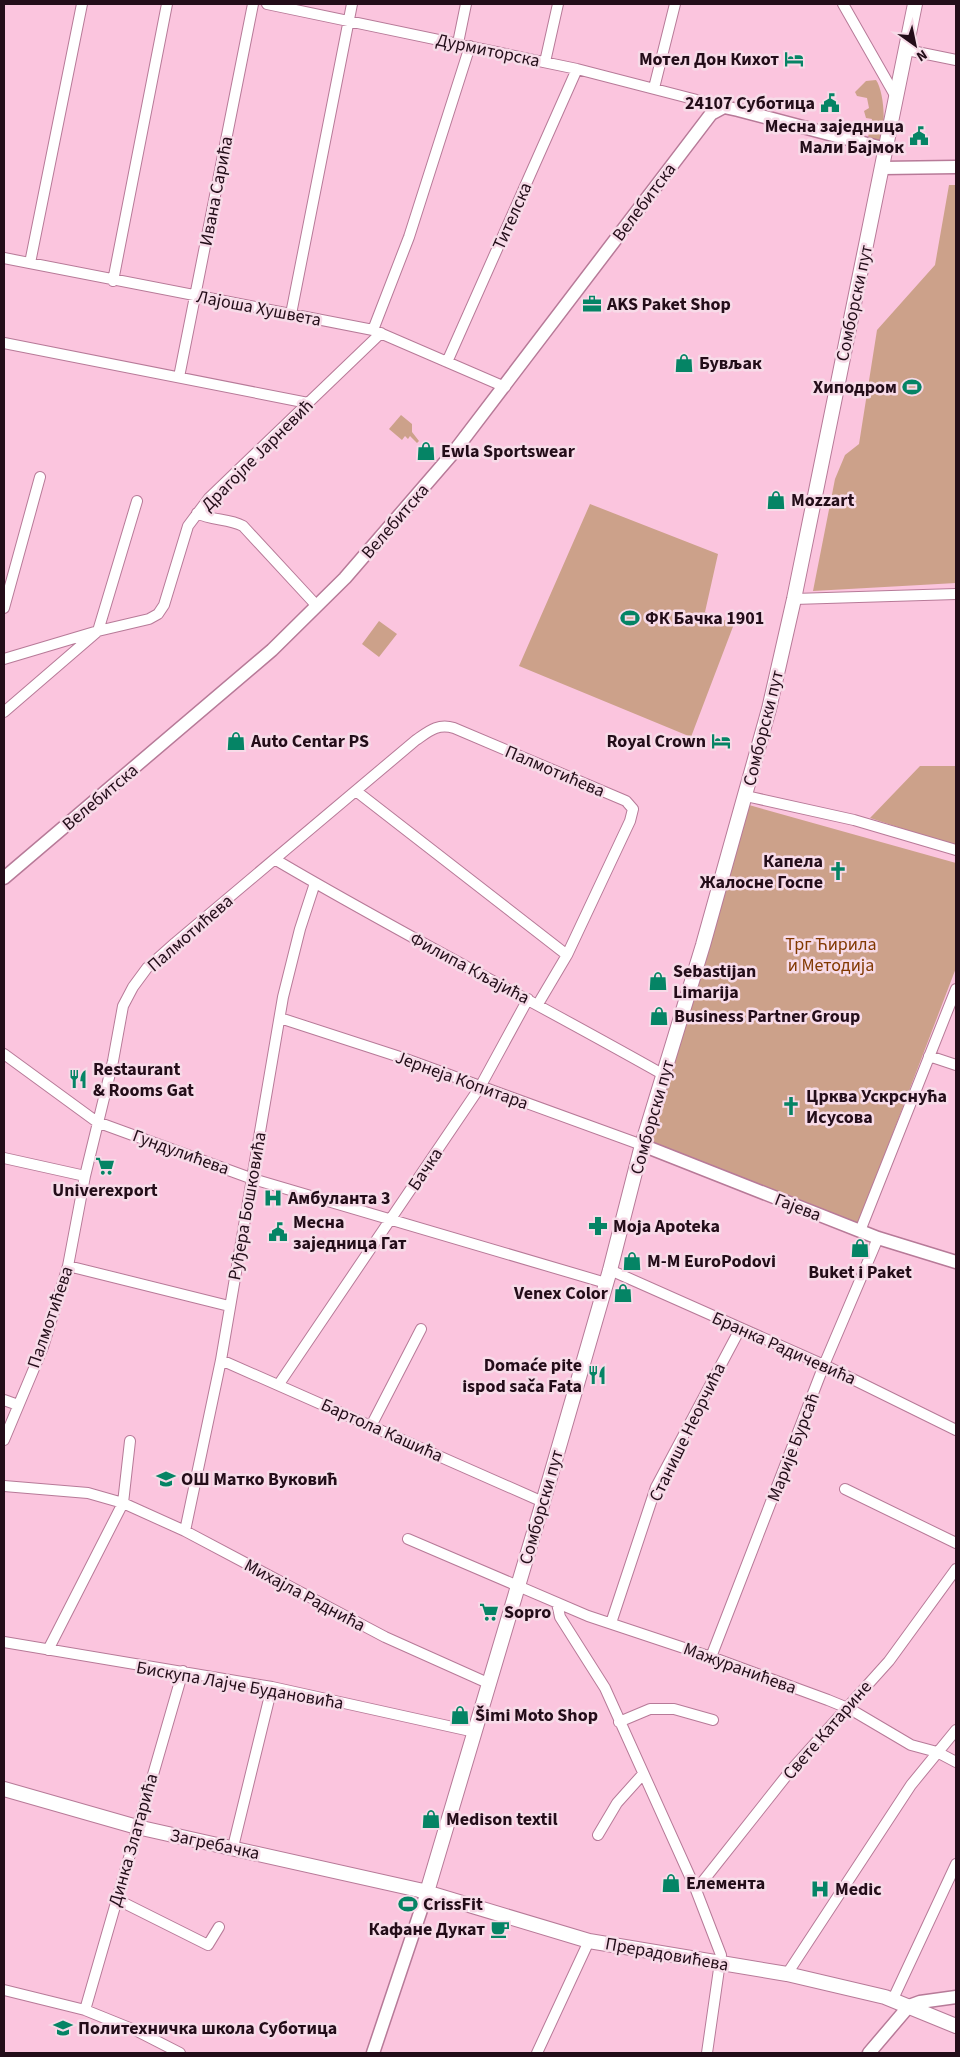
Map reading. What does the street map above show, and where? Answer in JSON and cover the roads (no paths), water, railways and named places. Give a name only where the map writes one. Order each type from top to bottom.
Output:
[{"type":"main road","name":"Сомборски пут","points":[[428,1892],[543,1502],[608,1276],[642,1145],[746,796],[773,694],[915,4]]},
{"type":"main road","name":"Загребачка","points":[[4,1790],[137,1827],[428,1892]]},
{"type":"main road","name":"Прерадовићева","points":[[428,1892],[589,1941],[787,1974],[893,1999],[956,2026]]},
{"type":"street","points":[[30,263],[82,4]]},
{"type":"street","points":[[112,281],[167,4]]},
{"type":"street","name":"Ивана Сарића","points":[[179,377],[253,4]]},
{"type":"street","name":"Дурмиторска","points":[[267,4],[577,69],[886,149]]},
{"type":"street","points":[[291,314],[352,4]]},
{"type":"street","points":[[458,43],[466,4]]},
{"type":"street","points":[[545,62],[558,4]]},
{"type":"street","points":[[654,88],[675,4]]},
{"type":"street","points":[[843,4],[896,97]]},
{"type":"street","points":[[377,332],[470,46]]},
{"type":"street","points":[[907,50],[956,60]]},
{"type":"street","name":"Тителска","points":[[447,362],[577,69]]},
{"type":"street","points":[[706,102],[711,114]]},
{"type":"street","name":"Велебитска","points":[[4,878],[205,708],[317,606],[453,453],[711,114],[724,107]]},
{"type":"street","points":[[882,168],[956,167]]},
{"type":"street","name":"Лајоша Хушвета","points":[[4,258],[112,281],[377,332],[505,387]]},
{"type":"street","name":"Драгојле Јарневић","points":[[4,659],[98,631],[150,619],[160,611],[188,526],[198,513],[227,480],[308,403],[377,332]]},
{"type":"street","points":[[4,343],[308,403]]},
{"type":"street","points":[[4,608],[40,477]]},
{"type":"street","points":[[4,712],[98,631],[137,500]]},
{"type":"street","points":[[198,513],[208,518],[231,521],[243,526],[317,606]]},
{"type":"street","points":[[794,599],[956,594]]},
{"type":"street","points":[[62,642],[68,648],[68,657]]},
{"type":"street","name":"Палмотићева","points":[[4,1440],[43,1347],[68,1266],[85,1176],[113,1061],[123,1006],[133,987],[147,968],[175,943],[276,860],[416,740],[438,726],[446,725],[626,801],[633,810],[630,821],[567,955]]},
{"type":"street","points":[[356,791],[567,955],[538,1004]]},
{"type":"street","points":[[746,796],[854,820],[956,850]]},
{"type":"street","name":"Филипа Кљајића","points":[[276,860],[424,946],[528,998],[664,1074]]},
{"type":"street","name":"Руђера Бошковића","points":[[185,1531],[221,1360],[289,968],[315,883]]},
{"type":"street","points":[[860,1231],[956,989]]},
{"type":"street","name":"Бачка","points":[[279,1384],[480,1087],[528,998]]},
{"type":"street","name":"Јернеја Копитара","points":[[280,1018],[349,1040],[642,1145]]},
{"type":"street","name":"Гундулићева","points":[[4,1054],[97,1122],[253,1179],[391,1220],[608,1276]]},
{"type":"street","points":[[929,1056],[956,1064]]},
{"type":"street","name":"Гајева","points":[[642,1145],[878,1238],[956,1262]]},
{"type":"street","points":[[4,1158],[85,1176]]},
{"type":"street","name":"Марије Бурсаћ","points":[[711,1657],[824,1365],[878,1238]]},
{"type":"street","points":[[68,1266],[229,1306]]},
{"type":"street","name":"Бранка Радичевића","points":[[608,1276],[824,1365],[956,1430]]},
{"type":"street","name":"Станише Неорчића","points":[[611,1623],[656,1487],[740,1329]]},
{"type":"street","points":[[371,1426],[421,1330]]},
{"type":"street","name":"Бартола Кашића","points":[[221,1360],[543,1502]]},
{"type":"street","points":[[4,1400],[18,1405]]},
{"type":"street","points":[[48,1650],[123,1503],[130,1441]]},
{"type":"street","name":"Михајла Раднића","points":[[4,1486],[88,1493],[123,1503],[185,1531],[386,1638],[490,1684]]},
{"type":"street","points":[[845,1489],[956,1543]]},
{"type":"street","name":"Мажуранићева","points":[[408,1539],[557,1603],[711,1657],[845,1708],[911,1745],[937,1752],[956,1762]]},
{"type":"street","name":"Свете Катарине","points":[[696,1890],[791,1770],[889,1661],[955,1574]]},
{"type":"street","points":[[557,1603],[560,1617],[604,1688],[696,1890],[721,1955],[707,2053]]},
{"type":"street","name":"Бискупа Лајче Будановића","points":[[4,1642],[272,1687],[475,1732]]},
{"type":"street","name":"Динка Златарића","points":[[85,2010],[183,1671]]},
{"type":"street","points":[[233,1847],[272,1687]]},
{"type":"street","points":[[619,1722],[650,1709],[674,1709],[713,1720]]},
{"type":"street","points":[[787,1974],[911,1785],[956,1730]]},
{"type":"street","points":[[598,1835],[617,1804],[643,1774]]},
{"type":"street","points":[[893,1999],[956,1864]]},
{"type":"street","name":"Сомборски пут","points":[[373,2053],[428,1892]]},
{"type":"street","points":[[116,1899],[208,1946],[219,1927]]},
{"type":"street","points":[[537,2053],[589,1941]]},
{"type":"street","points":[[4,1990],[85,2010],[137,2031],[180,2053]]},
{"type":"street","points":[[869,2053],[909,2006],[920,2002],[956,1997]]},
{"type":"place","name":"Мотел Дон Кихот","points":[[794,59]]},
{"type":"place","name":"24107 Суботица","points":[[830,103]]},
{"type":"place","name":"Месна заједница Мали Бајмок","points":[[919,136]]},
{"type":"place","name":"AKS Paket Shop","points":[[592,304]]},
{"type":"place","name":"Бувљак","points":[[684,363]]},
{"type":"place","name":"Хиподром","points":[[912,387]]},
{"type":"place","name":"Ewla Sportswear","points":[[426,451]]},
{"type":"place","name":"Mozzart","points":[[776,500]]},
{"type":"place","name":"ФК Бачка 1901","points":[[630,618]]},
{"type":"place","name":"Auto Centar PS","points":[[236,741]]},
{"type":"place","name":"Royal Crown","points":[[721,741]]},
{"type":"place","name":"Капела Жалосне Госпе","points":[[838,871]]},
{"type":"place","name":"Sebastijan Limarija","points":[[658,981]]},
{"type":"place","name":"Business Partner Group","points":[[659,1016]]},
{"type":"place","name":"Restaurant & Rooms Gat","points":[[78,1079]]},
{"type":"place","name":"Црква Ускрснућа Исусова","points":[[791,1106]]},
{"type":"place","name":"Univerexport","points":[[105,1166]]},
{"type":"place","name":"Амбуланта 3","points":[[273,1198]]},
{"type":"place","name":"Moja Apoteka","points":[[598,1226]]},
{"type":"place","name":"Месна заједница Гат","points":[[278,1232]]},
{"type":"place","name":"Buket i Paket","points":[[860,1248]]},
{"type":"place","name":"M-M EuroPodovi","points":[[632,1261]]},
{"type":"place","name":"Venex Color","points":[[623,1293]]},
{"type":"place","name":"Domaće pite ispod sača Fata","points":[[597,1375]]},
{"type":"place","name":"ОШ Матко Вуковић","points":[[166,1479]]},
{"type":"place","name":"Sopro","points":[[489,1612]]},
{"type":"place","name":"Šimi Moto Shop","points":[[460,1715]]},
{"type":"place","name":"Medison textil","points":[[431,1819]]},
{"type":"place","name":"Елемента","points":[[671,1883]]},
{"type":"place","name":"Medic","points":[[820,1889]]},
{"type":"place","name":"CrissFit","points":[[408,1904]]},
{"type":"place","name":"Кафане Дукат","points":[[500,1929]]},
{"type":"place","name":"Политехничка школа Суботица","points":[[63,2028]]},
{"type":"park label","name":"Трг Ћирила и Методија","points":[[831,954]]}]
